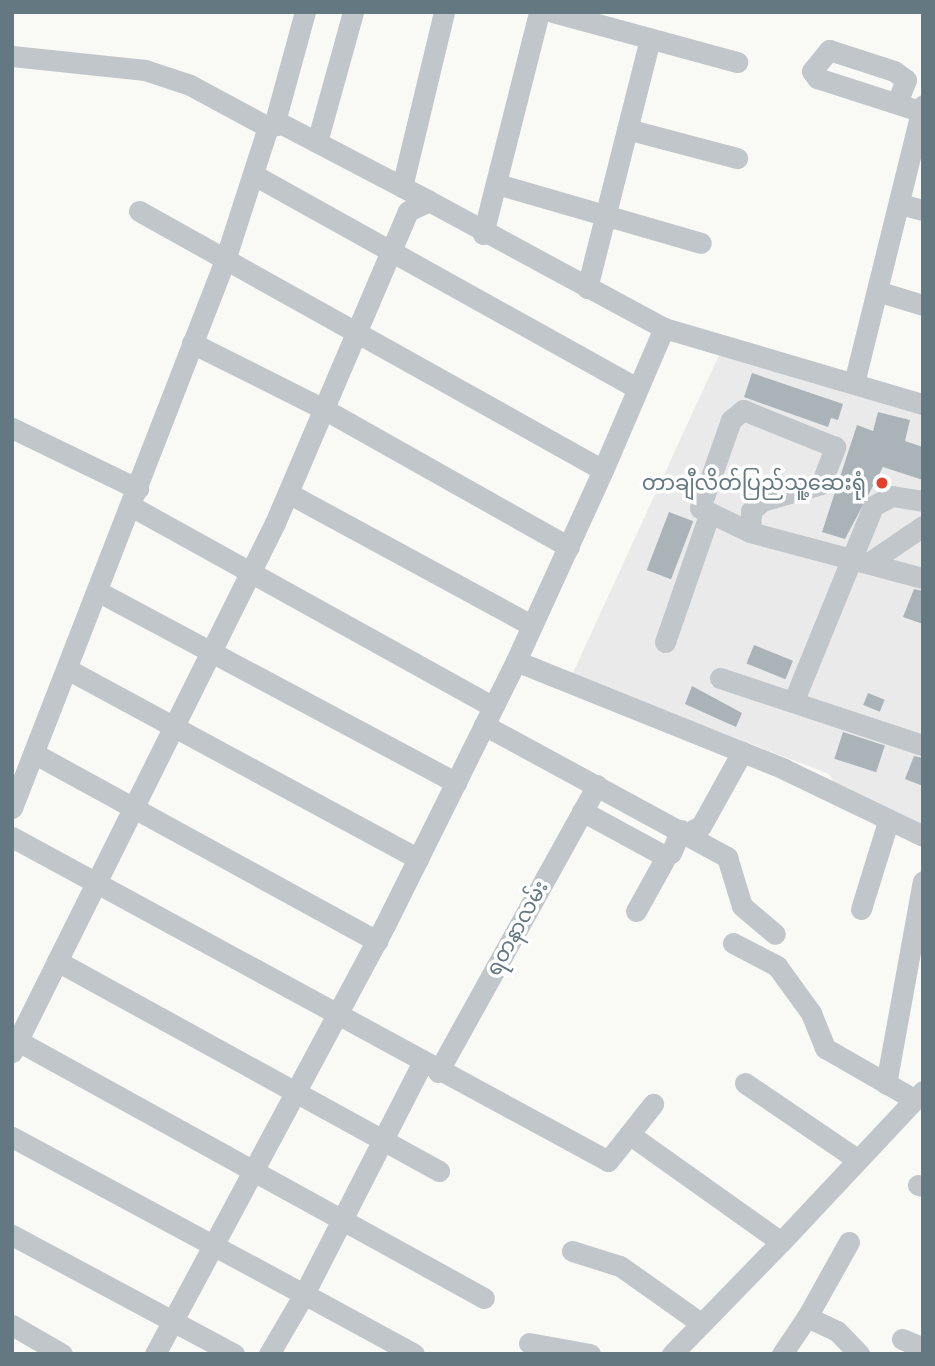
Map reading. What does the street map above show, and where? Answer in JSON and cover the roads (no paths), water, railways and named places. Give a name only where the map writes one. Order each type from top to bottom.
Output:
[{"type":"street","points":[[12,808],[26,765],[69,670],[225,260],[271,126],[305,12]]},
{"type":"street","points":[[317,142],[353,12]]},
{"type":"street","points":[[402,187],[444,12]]},
{"type":"street","points":[[483,234],[539,12]]},
{"type":"street","points":[[553,12],[737,62]]},
{"type":"street","points":[[587,288],[650,38]]},
{"type":"street","points":[[13,54],[145,70],[190,85],[271,126],[317,142],[429,201],[483,234],[664,328],[923,404]]},
{"type":"street","points":[[854,383],[880,292],[922,109],[897,103]]},
{"type":"street","points":[[627,129],[737,158]]},
{"type":"street","points":[[254,175],[636,388]]},
{"type":"street","points":[[496,184],[701,243]]},
{"type":"street","points":[[429,201],[408,211],[288,493],[172,726],[137,806],[16,1039],[253,1167],[484,1298]]},
{"type":"street","points":[[900,204],[923,210]]},
{"type":"street","points":[[139,211],[356,335],[603,470]]},
{"type":"street","points":[[880,292],[923,305]]},
{"type":"street","points":[[155,1354],[211,1243],[377,941],[456,783],[569,547],[664,328]]},
{"type":"street","points":[[192,343],[324,409],[569,547]]},
{"type":"street","points":[[750,532],[751,511],[762,501],[821,484],[832,442],[736,411],[701,497],[700,508],[709,515],[750,532],[923,578]]},
{"type":"street","points":[[12,428],[135,498],[248,575],[489,716],[597,785],[685,831],[727,857],[741,906],[775,934]]},
{"type":"street","points":[[288,493],[531,625]]},
{"type":"street","points":[[794,700],[863,560],[873,506],[892,496],[923,501]]},
{"type":"street","points":[[665,642],[709,515]]},
{"type":"street","points":[[863,560],[923,526]]},
{"type":"street","points":[[99,592],[210,648],[456,783]]},
{"type":"street","points":[[516,661],[742,752],[923,836]]},
{"type":"street","points":[[69,670],[418,859]]},
{"type":"street","points":[[720,678],[794,700],[923,745]]},
{"type":"street","points":[[636,911],[667,855],[685,831],[701,826],[742,752]]},
{"type":"street","points":[[26,765],[137,806],[377,941]]},
{"type":"street","name":"ရတနာလမ်း","points":[[269,1354],[303,1294],[380,1138],[430,1068],[597,785]]},
{"type":"street","points":[[582,811],[667,855]]},
{"type":"street","points":[[861,909],[888,822]]},
{"type":"street","points":[[12,837],[430,1068],[608,1161],[653,1104]]},
{"type":"street","points":[[886,1084],[923,881]]},
{"type":"street","points":[[672,1354],[699,1322],[781,1242],[854,1157],[917,1094],[886,1084],[825,1048],[811,1013],[777,966],[733,943]]},
{"type":"street","points":[[57,961],[439,1171]]},
{"type":"street","points":[[745,1083],[854,1157]]},
{"type":"street","points":[[629,1134],[781,1242]]},
{"type":"street","points":[[12,1138],[414,1354]]},
{"type":"street","points":[[12,1235],[234,1354]]},
{"type":"street","points":[[782,1354],[807,1317],[849,1241]]},
{"type":"street","points":[[572,1251],[620,1266],[699,1322]]},
{"type":"street","points":[[807,1317],[837,1331],[859,1354]]},
{"type":"street","points":[[12,1325],[62,1354]]},
{"type":"street","points":[[902,1339],[923,1348]]},
{"type":"street","points":[[529,1343],[590,1354]]},
{"type":"place","name":"တာချီလိတ်ပြည်သူ့ဆေးရုံ","points":[[882,483]]}]
